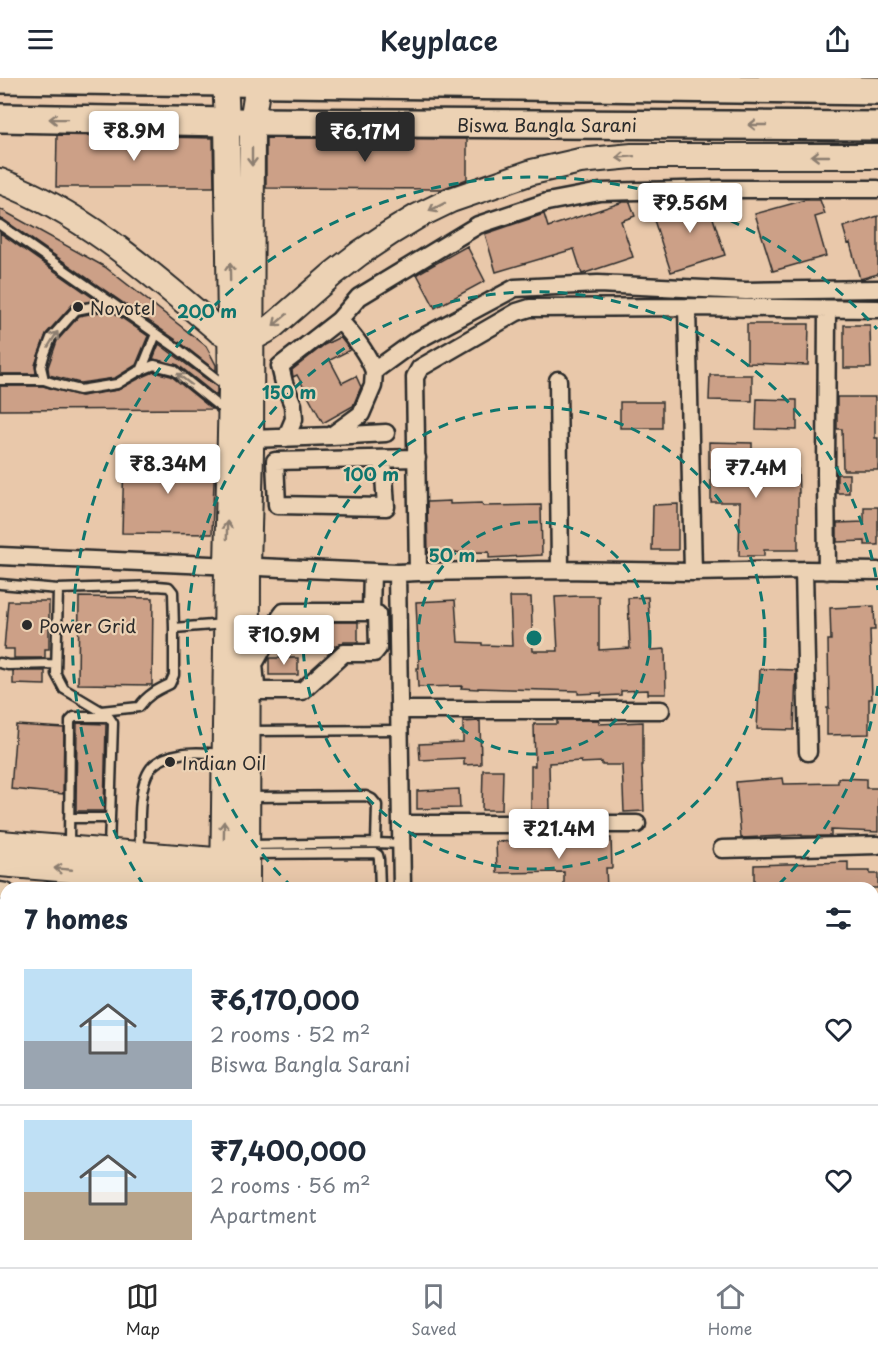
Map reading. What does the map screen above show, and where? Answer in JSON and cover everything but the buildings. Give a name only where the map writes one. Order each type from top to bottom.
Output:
[{"type":"main road","name":"Biswa Bangla Sarani","points":[[0,79],[259,80],[480,86],[878,91]]},
{"type":"main road","name":"Biswa Bangla Sarani","points":[[0,118],[240,122],[878,126]]},
{"type":"street","points":[[449,78],[480,86]]},
{"type":"street","points":[[225,80],[240,122],[241,338],[251,439],[250,499],[226,624],[225,754],[238,871]]},
{"type":"street","points":[[240,122],[259,80]]},
{"type":"street","points":[[0,181],[44,200],[104,237],[145,268],[219,331],[241,338],[264,333],[334,273],[390,233],[451,200],[532,172],[580,161],[632,156],[878,156]]},
{"type":"street","points":[[286,438],[294,419],[293,405],[280,366],[339,320],[359,297],[478,225],[547,202],[600,192],[878,189]]},
{"type":"street","points":[[374,371],[414,342],[514,288],[598,284],[746,291],[878,289]]},
{"type":"street","points":[[687,307],[693,572]]},
{"type":"street","points":[[418,572],[415,377],[420,368],[517,312],[530,308],[878,309]]},
{"type":"street","points":[[827,309],[828,571]]},
{"type":"street","points":[[331,436],[361,414],[374,386],[374,371],[370,360],[339,320]]},
{"type":"street","points":[[238,871],[248,796],[248,731],[230,415],[231,390],[241,338]]},
{"type":"street","points":[[558,380],[560,570]]},
{"type":"street","points":[[251,439],[386,433]]},
{"type":"street","points":[[383,459],[386,507],[277,506],[275,461],[417,458]]},
{"type":"street","points":[[251,470],[276,471]]},
{"type":"street","points":[[250,499],[277,499]]},
{"type":"street","points":[[0,556],[397,573],[560,570],[878,571]]},
{"type":"street","points":[[804,570],[808,752]]},
{"type":"street","points":[[371,612],[372,572]]},
{"type":"street","points":[[397,573],[402,882]]},
{"type":"street","points":[[284,612],[371,612],[377,614],[378,648],[374,653],[344,653],[302,691],[260,691],[256,686],[254,664],[284,612]]},
{"type":"street","points":[[400,711],[662,710]]},
{"type":"street","points":[[402,824],[637,824]]},
{"type":"street","points":[[0,843],[140,855],[238,871]]},
{"type":"street","points":[[722,849],[878,845]]},
{"type":"street","points":[[0,864],[238,871]]},
{"type":"lane","points":[[0,225],[156,334],[231,390]]},
{"type":"lane","points":[[44,380],[41,367],[51,338],[76,310],[111,303]]},
{"type":"lane","points":[[141,371],[156,334]]},
{"type":"lane","points":[[0,380],[44,380],[80,390],[117,384],[154,365],[174,370],[230,415]]},
{"type":"lane","points":[[0,584],[58,589],[157,586],[169,588],[173,592],[174,628],[174,675],[170,684],[145,699],[139,707],[101,711],[64,689],[56,674],[58,589]]},
{"type":"lane","points":[[174,628],[226,624]]},
{"type":"lane","points":[[0,663],[8,665],[56,664]]},
{"type":"lane","points":[[69,849],[70,721],[74,717],[109,717],[113,723],[109,852]]},
{"type":"lane","points":[[248,731],[400,730]]},
{"type":"lane","points":[[140,855],[142,796],[145,778],[152,766],[170,756],[183,753],[225,754]]},
{"type":"lane","points":[[248,796],[366,796],[377,805],[376,843]]},
{"type":"lane","points":[[69,818],[110,819]]},
{"type":"lane","points":[[238,871],[376,843],[402,844]]},
{"type":"lane","points":[[238,871],[375,853],[379,859],[380,882]]},
{"type":"place","name":"Novotel","points":[[78,307]]},
{"type":"place","name":"Power Grid","points":[[27,625]]},
{"type":"place","name":"Indian Oil","points":[[170,762]]}]
